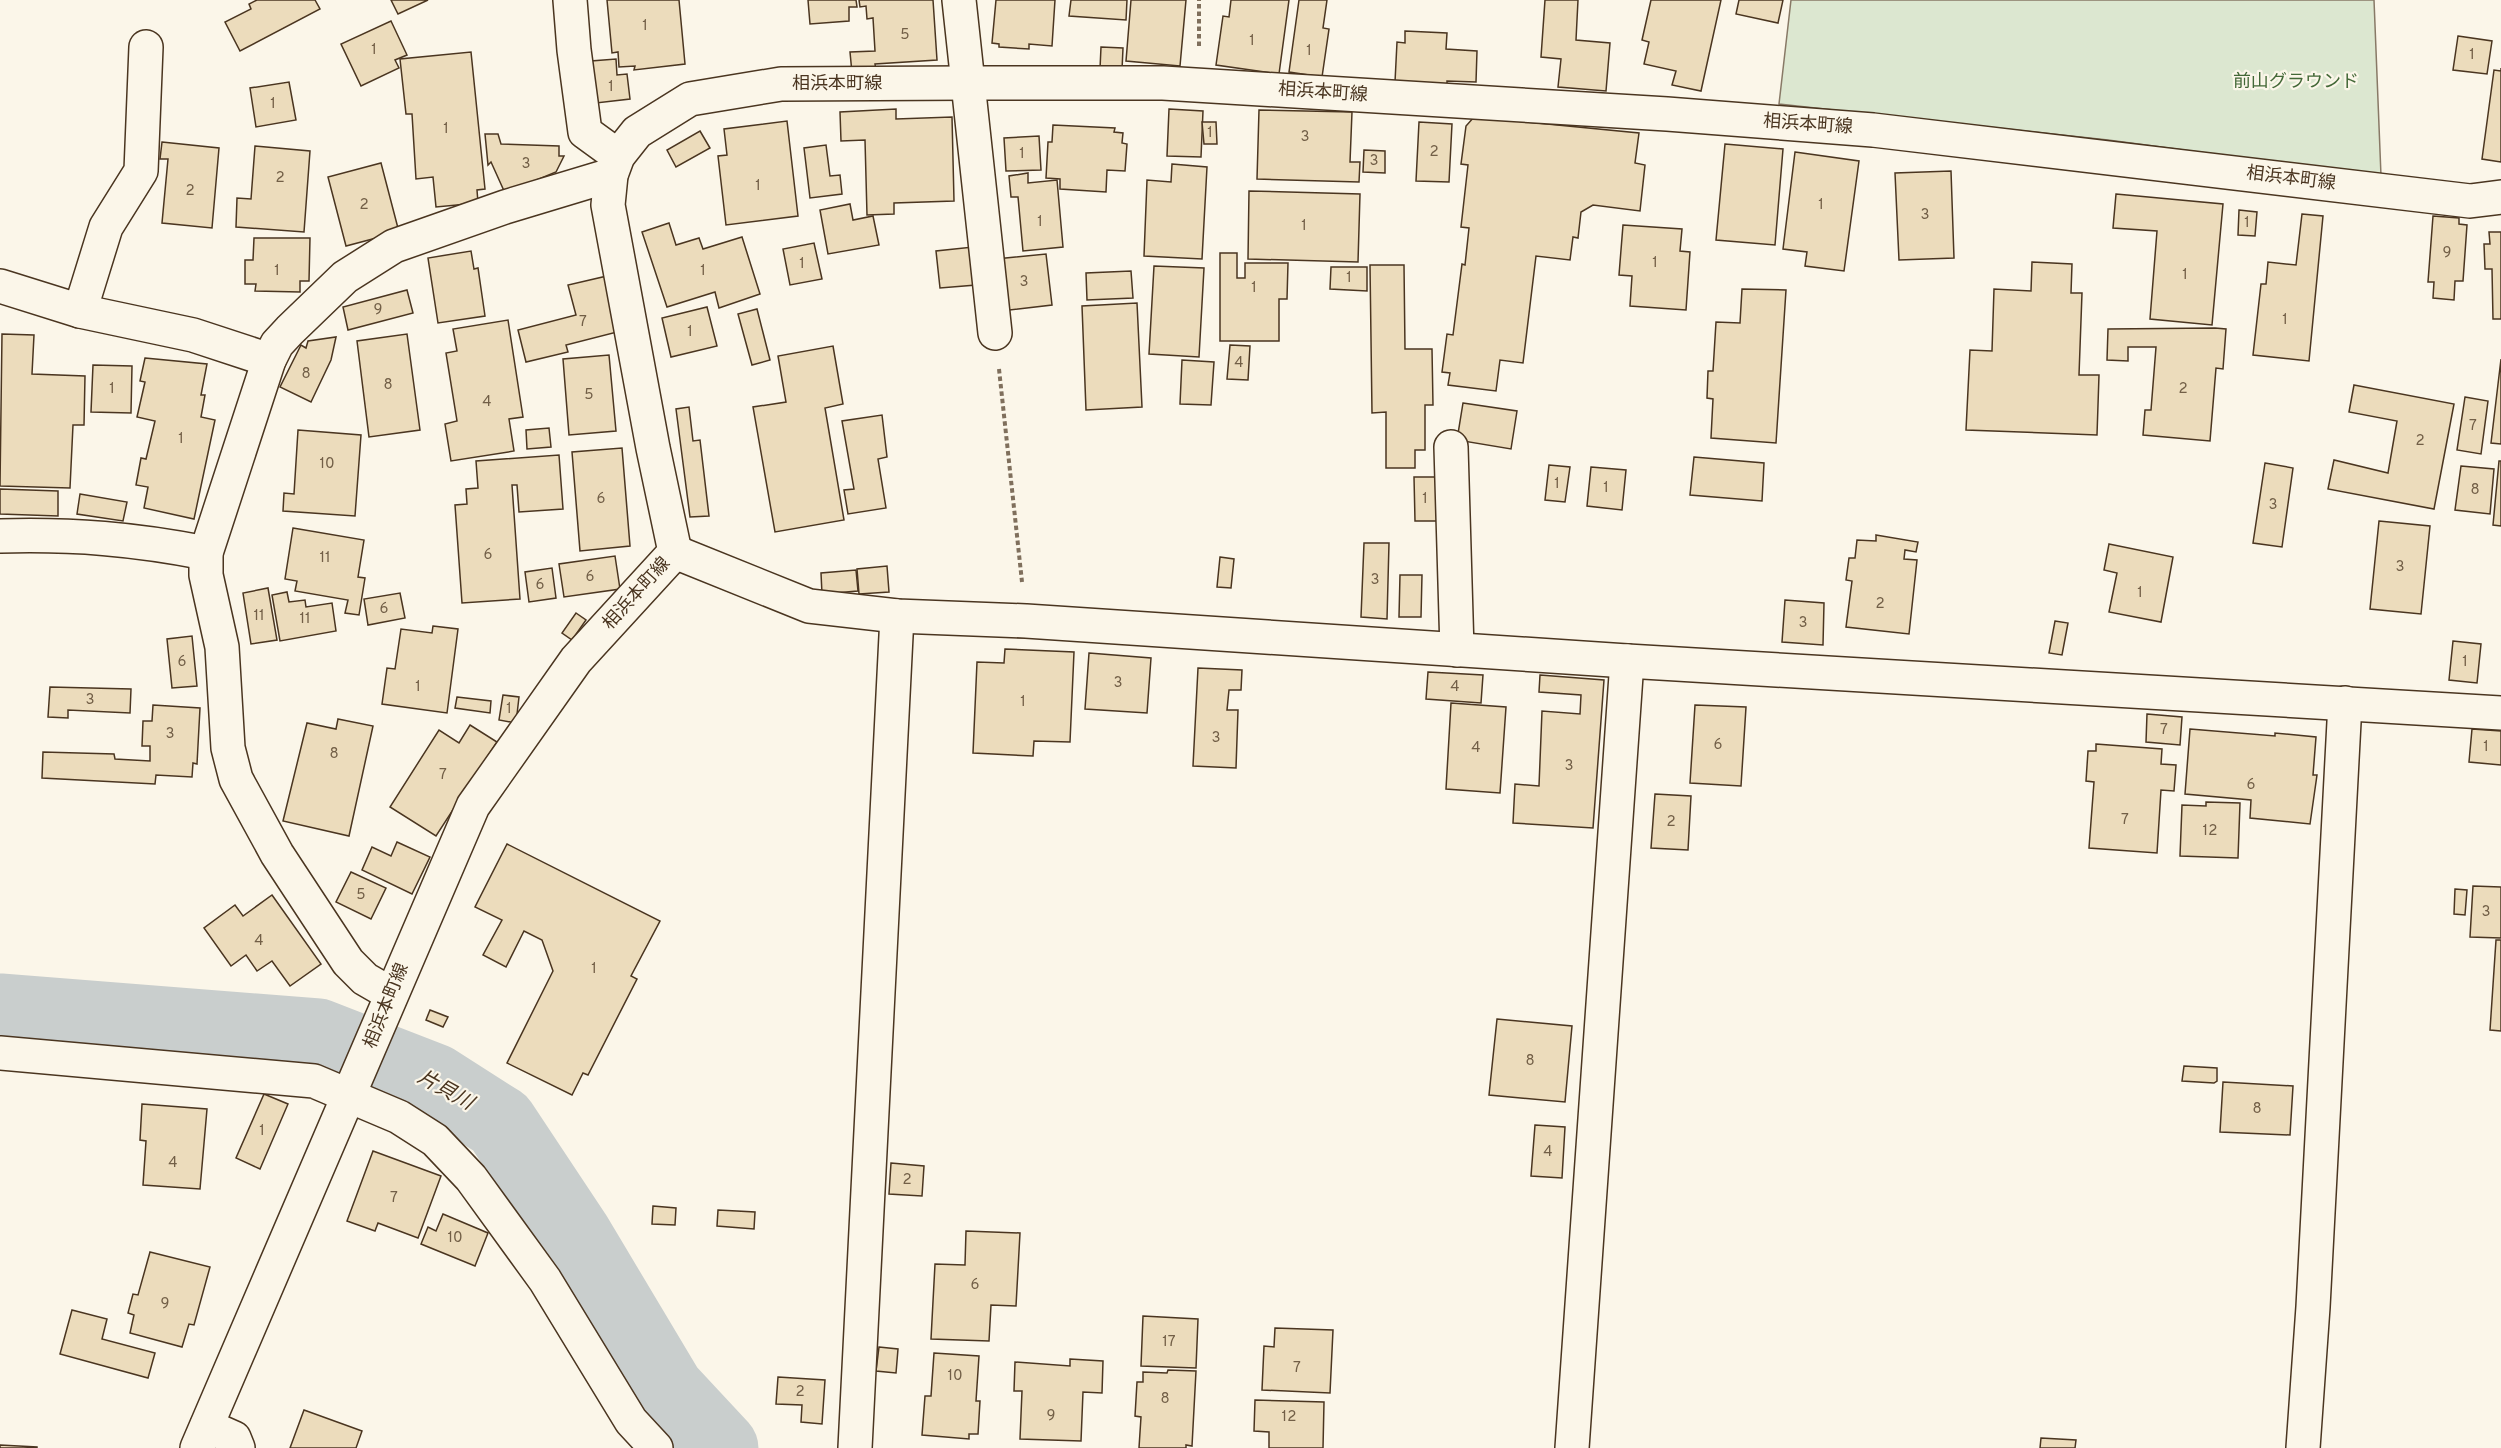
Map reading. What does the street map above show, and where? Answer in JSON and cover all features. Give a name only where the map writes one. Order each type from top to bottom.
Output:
[{"type":"street","points":[[391,994],[365,979],[348,962],[277,854],[236,779],[228,748],[222,646],[206,575],[206,553],[269,360],[277,344],[345,277],[394,246],[614,166],[585,132],[570,0]]},
{"type":"street","points":[[959,0],[995,333]]},
{"type":"street","points":[[80,311],[106,226],[141,171],[146,47]]},
{"type":"street","name":"相浜本町線","points":[[202,1437],[353,1090],[391,994],[473,806],[576,660],[675,552],[653,448],[608,205],[614,166],[637,132],[690,99],[781,84],[1163,83],[1666,114],[1873,130],[2470,201],[2501,197]]},
{"type":"street","points":[[0,286],[80,311],[193,335],[269,360]]},
{"type":"street","points":[[1451,447],[1457,650]]},
{"type":"street","points":[[0,536],[59,534],[114,538],[206,553]]},
{"type":"street","points":[[675,552],[809,606],[897,616],[1026,621],[1627,661],[2501,713]]},
{"type":"street","points":[[855,1448],[897,616]]},
{"type":"street","points":[[1572,1448],[1627,661]]},
{"type":"street","points":[[2303,1448],[2313,1307],[2345,703]]},
{"type":"street","points":[[0,1053],[314,1081],[353,1090],[399,1117],[435,1140],[471,1178],[544,1280],[631,1421],[656,1448]]},
{"type":"street","points":[[202,1437],[234,1437],[238,1448]]},
{"type":"path","points":[[1199,0],[1199,86]]},
{"type":"path","points":[[995,333],[1026,621]]},
{"type":"green space","name":"前山グラウンド","points":[[1791,0],[2374,0],[2381,176],[2108,140],[1779,104]]},
{"type":"building","points":[[257,0],[315,0],[320,9],[240,51],[225,22],[251,9],[249,4]]},
{"type":"building","points":[[391,0],[428,0],[398,14]]},
{"type":"building","points":[[607,0],[679,0],[685,64],[634,70],[635,66],[619,67],[618,52],[612,53]]},
{"type":"building","points":[[808,0],[856,0],[857,7],[849,7],[849,21],[810,24]]},
{"type":"building","points":[[859,0],[933,0],[937,60],[875,64],[876,71],[852,73],[850,52],[875,51],[873,18],[867,19],[866,6],[860,7]]},
{"type":"building","points":[[996,0],[1055,0],[1052,46],[1029,44],[1029,49],[999,47],[999,44],[992,43]]},
{"type":"building","points":[[1071,0],[1127,0],[1126,20],[1069,16]]},
{"type":"building","points":[[1131,0],[1186,0],[1180,66],[1126,61]]},
{"type":"building","points":[[1231,0],[1289,0],[1279,74],[1216,65],[1223,16],[1229,17]]},
{"type":"building","points":[[1299,0],[1327,0],[1323,28],[1329,29],[1322,77],[1289,72]]},
{"type":"building","points":[[1545,0],[1578,0],[1576,40],[1610,43],[1606,91],[1558,87],[1561,59],[1541,57]]},
{"type":"building","points":[[1651,0],[1721,0],[1701,91],[1672,85],[1676,71],[1644,64],[1649,42],[1642,40]]},
{"type":"building","points":[[1739,0],[1783,0],[1778,23],[1736,14]]},
{"type":"building","points":[[391,21],[407,55],[395,60],[399,68],[361,86],[341,44]]},
{"type":"building","points":[[1405,31],[1447,33],[1446,49],[1477,51],[1476,82],[1447,81],[1447,85],[1395,82],[1397,42],[1405,43]]},
{"type":"building","points":[[2458,36],[2492,41],[2487,74],[2453,70]]},
{"type":"building","points":[[1101,47],[1123,48],[1122,70],[1100,69]]},
{"type":"building","points":[[471,52],[485,189],[477,190],[478,203],[436,207],[433,177],[416,179],[412,114],[406,114],[400,59]]},
{"type":"building","points":[[616,59],[617,75],[627,74],[630,99],[596,103],[591,61]]},
{"type":"building","points":[[2494,70],[2501,71],[2501,162],[2482,159]]},
{"type":"building","points":[[289,82],[296,120],[256,127],[250,88]]},
{"type":"building","points":[[896,109],[896,119],[952,117],[954,201],[894,203],[894,214],[867,215],[865,140],[841,141],[840,112]]},
{"type":"building","points":[[1169,109],[1203,111],[1201,157],[1167,156]]},
{"type":"building","points":[[1259,110],[1352,112],[1350,162],[1360,162],[1359,182],[1257,179]]},
{"type":"building","points":[[1474,117],[1639,133],[1635,163],[1645,165],[1640,211],[1593,205],[1581,212],[1578,238],[1573,237],[1570,260],[1536,256],[1523,363],[1500,360],[1496,391],[1448,385],[1450,373],[1442,372],[1447,334],[1453,335],[1462,264],[1465,265],[1469,228],[1461,227],[1468,165],[1461,164],[1466,126]]},
{"type":"building","points":[[787,121],[798,216],[726,225],[718,156],[727,155],[724,129]]},
{"type":"building","points":[[1202,122],[1216,122],[1217,144],[1204,144]]},
{"type":"building","points":[[1419,122],[1452,124],[1449,182],[1416,181]]},
{"type":"building","points":[[1053,125],[1115,128],[1114,132],[1123,133],[1122,143],[1127,144],[1125,171],[1107,170],[1106,192],[1060,189],[1060,179],[1046,178],[1048,142],[1052,142]]},
{"type":"building","points":[[700,131],[710,148],[676,167],[667,150]]},
{"type":"building","points":[[485,134],[498,134],[501,144],[559,146],[559,156],[564,156],[556,172],[505,193],[491,162],[488,165]]},
{"type":"building","points":[[1039,136],[1041,170],[1006,171],[1004,138]]},
{"type":"building","points":[[162,142],[219,148],[212,228],[162,223],[168,159],[160,159]]},
{"type":"building","points":[[1725,144],[1783,149],[1775,245],[1716,240]]},
{"type":"building","points":[[826,145],[830,176],[840,175],[842,194],[810,198],[804,148]]},
{"type":"building","points":[[255,146],[310,151],[304,232],[236,227],[237,198],[251,199]]},
{"type":"building","points":[[1364,150],[1385,151],[1385,173],[1363,172]]},
{"type":"building","points":[[1795,152],[1859,161],[1844,271],[1805,266],[1807,252],[1783,249]]},
{"type":"building","points":[[381,163],[399,232],[346,246],[328,177]]},
{"type":"building","points":[[1172,164],[1207,167],[1202,259],[1144,256],[1147,180],[1171,182]]},
{"type":"building","points":[[1951,171],[1954,258],[1899,260],[1895,173]]},
{"type":"building","points":[[1028,173],[1028,183],[1057,180],[1063,247],[1023,251],[1018,197],[1011,197],[1009,176]]},
{"type":"building","points":[[1249,191],[1360,194],[1358,262],[1248,259]]},
{"type":"building","points":[[2116,194],[2223,204],[2212,325],[2150,319],[2157,231],[2113,228]]},
{"type":"building","points":[[850,204],[853,220],[873,216],[879,245],[828,254],[820,210]]},
{"type":"building","points":[[2239,210],[2257,212],[2255,236],[2238,235]]},
{"type":"building","points":[[2302,214],[2323,216],[2309,361],[2253,355],[2261,284],[2266,284],[2268,262],[2296,265]]},
{"type":"building","points":[[2433,216],[2459,218],[2459,224],[2467,225],[2463,281],[2455,281],[2454,300],[2433,298],[2434,282],[2428,282]]},
{"type":"building","points":[[669,223],[676,245],[699,238],[703,249],[742,237],[760,294],[719,308],[715,292],[667,307],[642,232]]},
{"type":"building","points":[[1623,225],[1682,229],[1680,251],[1690,252],[1686,310],[1630,306],[1632,276],[1619,275]]},
{"type":"building","points":[[2489,232],[2501,232],[2501,319],[2493,319],[2492,269],[2485,269],[2484,244],[2490,244]]},
{"type":"building","points":[[254,238],[310,238],[309,281],[300,281],[300,292],[255,291],[256,284],[245,284],[245,260],[253,260]]},
{"type":"building","points":[[814,243],[822,279],[790,285],[783,249]]},
{"type":"building","points":[[973,247],[976,285],[940,288],[936,251]]},
{"type":"building","points":[[471,251],[474,269],[478,268],[485,316],[438,323],[428,258]]},
{"type":"building","points":[[1220,253],[1237,253],[1237,278],[1245,278],[1245,263],[1288,263],[1287,299],[1279,299],[1279,341],[1220,341]]},
{"type":"building","points":[[1046,254],[1052,305],[1001,311],[996,259]]},
{"type":"building","points":[[2032,262],[2072,264],[2071,293],[2082,293],[2079,375],[2099,375],[2097,435],[1966,430],[1970,350],[1992,351],[1994,289],[2031,291]]},
{"type":"building","points":[[1370,265],[1404,265],[1405,349],[1432,349],[1433,405],[1425,405],[1425,450],[1415,450],[1415,468],[1386,468],[1386,412],[1372,413]]},
{"type":"building","points":[[1154,266],[1204,268],[1199,357],[1149,354]]},
{"type":"building","points":[[1331,267],[1367,267],[1367,291],[1330,289]]},
{"type":"building","points":[[1131,271],[1133,298],[1087,300],[1086,273]]},
{"type":"building","points":[[607,276],[621,331],[566,345],[568,352],[526,362],[518,330],[576,315],[568,285]]},
{"type":"building","points":[[1742,289],[1786,290],[1776,443],[1711,438],[1713,399],[1707,398],[1708,371],[1713,371],[1716,322],[1740,323]]},
{"type":"building","points":[[407,290],[413,313],[348,330],[343,307]]},
{"type":"building","points":[[1137,303],[1142,407],[1086,410],[1082,306]]},
{"type":"building","points":[[707,307],[717,346],[671,357],[662,318]]},
{"type":"building","points":[[757,309],[770,360],[752,365],[738,314]]},
{"type":"building","points":[[508,320],[523,417],[509,419],[514,451],[451,461],[445,424],[457,421],[446,353],[457,351],[453,329]]},
{"type":"building","points":[[2108,329],[2226,329],[2223,369],[2216,368],[2210,441],[2143,435],[2145,410],[2151,410],[2156,347],[2128,347],[2128,361],[2107,360]]},
{"type":"building","points":[[2,334],[34,335],[32,374],[85,376],[84,425],[73,425],[70,488],[0,486]]},
{"type":"building","points":[[407,334],[420,430],[369,437],[357,341]]},
{"type":"building","points":[[336,337],[331,360],[311,402],[280,387],[301,345],[306,348],[308,341]]},
{"type":"building","points":[[1230,345],[1250,346],[1248,380],[1227,379]]},
{"type":"building","points":[[833,346],[843,404],[825,408],[844,520],[775,532],[753,407],[786,402],[778,356]]},
{"type":"building","points":[[609,355],[616,431],[569,435],[563,359]]},
{"type":"building","points":[[145,358],[207,364],[201,395],[205,395],[201,417],[215,420],[194,519],[144,508],[148,487],[136,485],[141,458],[146,459],[155,421],[137,417],[145,382],[140,381]]},
{"type":"building","points":[[2501,359],[2501,444],[2491,443]]},
{"type":"building","points":[[1182,360],[1214,362],[1211,405],[1180,404]]},
{"type":"building","points":[[93,365],[132,366],[131,413],[91,412]]},
{"type":"building","points":[[2354,385],[2454,404],[2434,509],[2328,489],[2334,460],[2388,473],[2397,421],[2349,412]]},
{"type":"building","points":[[2465,397],[2488,401],[2481,454],[2457,450]]},
{"type":"building","points":[[1463,403],[1517,411],[1511,449],[1457,440]]},
{"type":"building","points":[[689,407],[693,441],[700,440],[709,516],[690,517],[676,409]]},
{"type":"building","points":[[882,415],[887,457],[878,459],[886,508],[848,514],[844,490],[854,489],[842,421]]},
{"type":"building","points":[[549,428],[551,447],[527,449],[526,430]]},
{"type":"building","points":[[298,430],[361,435],[355,516],[283,511],[284,493],[294,494]]},
{"type":"building","points":[[622,448],[630,546],[580,551],[572,452]]},
{"type":"building","points":[[559,455],[563,509],[519,512],[517,485],[512,485],[520,599],[462,603],[455,505],[467,504],[466,489],[478,488],[476,461]]},
{"type":"building","points":[[1694,457],[1764,463],[1762,501],[1690,495]]},
{"type":"building","points":[[2499,461],[2501,461],[2501,526],[2493,525]]},
{"type":"building","points":[[2265,463],[2293,468],[2282,547],[2253,543]]},
{"type":"building","points":[[1549,465],[1570,467],[1565,502],[1545,500]]},
{"type":"building","points":[[2461,466],[2494,469],[2490,514],[2455,510]]},
{"type":"building","points":[[1591,467],[1626,470],[1622,510],[1587,506]]},
{"type":"building","points":[[1414,477],[1436,477],[1437,521],[1415,521]]},
{"type":"building","points":[[0,489],[58,491],[58,516],[0,514]]},
{"type":"building","points":[[80,494],[127,502],[123,521],[77,514]]},
{"type":"building","points":[[2379,521],[2430,526],[2421,614],[2370,609]]},
{"type":"building","points":[[293,528],[364,540],[358,577],[365,578],[359,615],[345,613],[348,600],[295,591],[297,581],[285,579]]},
{"type":"building","points":[[1876,535],[1918,542],[1916,552],[1905,550],[1904,559],[1917,560],[1909,634],[1846,627],[1852,581],[1846,580],[1849,558],[1855,558],[1857,540],[1876,541]]},
{"type":"building","points":[[1364,543],[1389,543],[1387,619],[1361,617]]},
{"type":"building","points":[[2109,544],[2173,557],[2161,622],[2109,612],[2117,573],[2104,570]]},
{"type":"building","points":[[615,556],[620,589],[564,597],[559,564]]},
{"type":"building","points":[[1220,557],[1234,559],[1231,588],[1217,587]]},
{"type":"building","points":[[887,566],[889,592],[859,594],[857,569]]},
{"type":"building","points":[[552,568],[556,598],[529,602],[525,572]]},
{"type":"building","points":[[856,570],[858,591],[822,594],[821,573]]},
{"type":"building","points":[[1400,575],[1422,575],[1421,617],[1399,617]]},
{"type":"building","points":[[268,588],[277,640],[251,644],[243,593]]},
{"type":"building","points":[[287,592],[289,602],[305,600],[306,607],[332,603],[336,631],[280,641],[272,595]]},
{"type":"building","points":[[400,593],[405,618],[368,625],[364,599]]},
{"type":"building","points":[[1785,600],[1824,603],[1823,645],[1782,642]]},
{"type":"building","points":[[576,613],[586,620],[572,640],[562,633]]},
{"type":"building","points":[[2055,621],[2068,623],[2062,655],[2049,653]]},
{"type":"building","points":[[433,626],[458,629],[447,713],[382,704],[387,668],[395,669],[401,629],[432,633]]},
{"type":"building","points":[[192,636],[197,686],[172,688],[167,639]]},
{"type":"building","points":[[2453,641],[2481,644],[2477,683],[2449,680]]},
{"type":"building","points":[[1005,649],[1074,652],[1070,742],[1034,741],[1033,756],[973,753],[977,662],[1004,663]]},
{"type":"building","points":[[1089,653],[1151,658],[1147,713],[1085,709]]},
{"type":"building","points":[[1198,668],[1242,670],[1241,690],[1229,690],[1227,710],[1238,710],[1236,768],[1193,766]]},
{"type":"building","points":[[1428,672],[1483,675],[1481,703],[1426,699]]},
{"type":"building","points":[[1540,675],[1604,680],[1593,828],[1513,823],[1515,784],[1539,786],[1542,711],[1580,714],[1581,695],[1539,692]]},
{"type":"building","points":[[50,687],[131,689],[130,713],[68,710],[68,718],[48,717]]},
{"type":"building","points":[[503,695],[519,697],[516,723],[499,720]]},
{"type":"building","points":[[457,697],[491,701],[490,713],[455,708]]},
{"type":"building","points":[[1451,703],[1506,707],[1500,793],[1446,789]]},
{"type":"building","points":[[153,705],[200,708],[197,764],[193,763],[192,777],[156,775],[155,784],[42,778],[43,752],[114,754],[115,759],[150,761],[150,746],[142,746],[143,721],[152,721]]},
{"type":"building","points":[[1695,705],[1746,707],[1741,786],[1690,783]]},
{"type":"building","points":[[2147,714],[2182,717],[2180,745],[2146,742]]},
{"type":"building","points":[[338,719],[373,726],[349,836],[283,821],[307,723],[336,729]]},
{"type":"building","points":[[470,725],[497,742],[436,836],[390,807],[439,730],[459,743]]},
{"type":"building","points":[[2190,729],[2316,737],[2313,775],[2317,775],[2310,824],[2250,818],[2251,800],[2185,794]]},
{"type":"building","points":[[2472,729],[2501,731],[2501,765],[2469,762]]},
{"type":"building","points":[[2096,744],[2162,749],[2161,764],[2176,765],[2174,791],[2161,790],[2157,853],[2089,848],[2094,782],[2086,781],[2088,751],[2096,751]]},
{"type":"building","points":[[1655,794],[1691,796],[1688,850],[1651,848]]},
{"type":"building","points":[[2206,802],[2240,803],[2238,858],[2180,856],[2182,805],[2206,806]]},
{"type":"building","points":[[397,842],[430,857],[412,894],[362,870],[372,847],[391,856]]},
{"type":"building","points":[[507,844],[660,921],[631,976],[637,979],[588,1075],[583,1073],[572,1095],[507,1063],[553,971],[542,940],[524,931],[506,967],[483,955],[502,920],[475,907]]},
{"type":"building","points":[[351,872],[386,888],[371,919],[336,902]]},
{"type":"building","points":[[2473,886],[2501,887],[2501,938],[2470,937]]},
{"type":"building","points":[[2455,889],[2467,890],[2465,915],[2454,914]]},
{"type":"building","points":[[272,895],[321,964],[290,986],[272,961],[257,971],[246,955],[231,966],[204,928],[235,905],[243,916]]},
{"type":"building","points":[[2496,940],[2501,940],[2501,1031],[2490,1030]]},
{"type":"building","points":[[430,1010],[448,1017],[443,1027],[426,1020]]},
{"type":"building","points":[[1497,1019],[1572,1026],[1565,1102],[1489,1095]]},
{"type":"building","points":[[2184,1066],[2217,1068],[2217,1081],[2214,1083],[2182,1081]]},
{"type":"building","points":[[2223,1082],[2293,1086],[2290,1135],[2220,1132]]},
{"type":"building","points":[[264,1094],[288,1104],[260,1169],[236,1158]]},
{"type":"building","points":[[142,1104],[207,1109],[200,1189],[143,1185],[146,1141],[140,1140]]},
{"type":"building","points":[[1535,1125],[1565,1127],[1562,1178],[1531,1176]]},
{"type":"building","points":[[373,1151],[441,1176],[418,1238],[378,1223],[375,1231],[347,1221]]},
{"type":"building","points":[[891,1163],[924,1166],[922,1196],[889,1194]]},
{"type":"building","points":[[653,1206],[676,1208],[675,1225],[652,1224]]},
{"type":"building","points":[[718,1210],[755,1212],[754,1229],[717,1226]]},
{"type":"building","points":[[443,1214],[488,1233],[475,1266],[421,1244],[428,1227],[436,1231]]},
{"type":"building","points":[[966,1231],[1020,1233],[1016,1306],[991,1305],[989,1341],[931,1339],[935,1264],[965,1265]]},
{"type":"building","points":[[150,1252],[210,1267],[194,1325],[189,1324],[182,1347],[130,1333],[134,1315],[128,1313],[133,1294],[138,1295]]},
{"type":"building","points":[[72,1310],[107,1319],[102,1339],[155,1353],[148,1378],[60,1354]]},
{"type":"building","points":[[1143,1316],[1198,1319],[1196,1368],[1141,1366]]},
{"type":"building","points":[[1275,1328],[1333,1330],[1330,1393],[1262,1390],[1264,1346],[1274,1347]]},
{"type":"building","points":[[879,1347],[898,1349],[896,1373],[876,1371]]},
{"type":"building","points":[[934,1353],[979,1356],[976,1401],[980,1401],[978,1434],[969,1434],[969,1439],[922,1435],[925,1396],[931,1396]]},
{"type":"building","points":[[1070,1359],[1103,1361],[1102,1393],[1083,1392],[1081,1441],[1020,1439],[1022,1391],[1014,1391],[1015,1362],[1070,1366]]},
{"type":"building","points":[[1168,1370],[1196,1371],[1192,1446],[1139,1448],[1141,1417],[1135,1416],[1137,1382],[1143,1382],[1143,1372],[1167,1373]]},
{"type":"building","points":[[778,1377],[825,1380],[822,1424],[801,1422],[802,1405],[776,1404]]},
{"type":"building","points":[[1255,1400],[1324,1402],[1323,1448],[1269,1448],[1269,1432],[1254,1431]]},
{"type":"building","points":[[304,1410],[362,1431],[356,1448],[290,1448]]},
{"type":"building","points":[[2041,1438],[2076,1440],[2075,1448],[2040,1448]]},
{"type":"building","points":[[0,1445],[37,1447],[37,1448],[0,1448]]},
{"type":"waterway","name":"片貝川","points":[[0,1011],[318,1036],[434,1081],[500,1123],[575,1236],[667,1390],[721,1448]]}]
